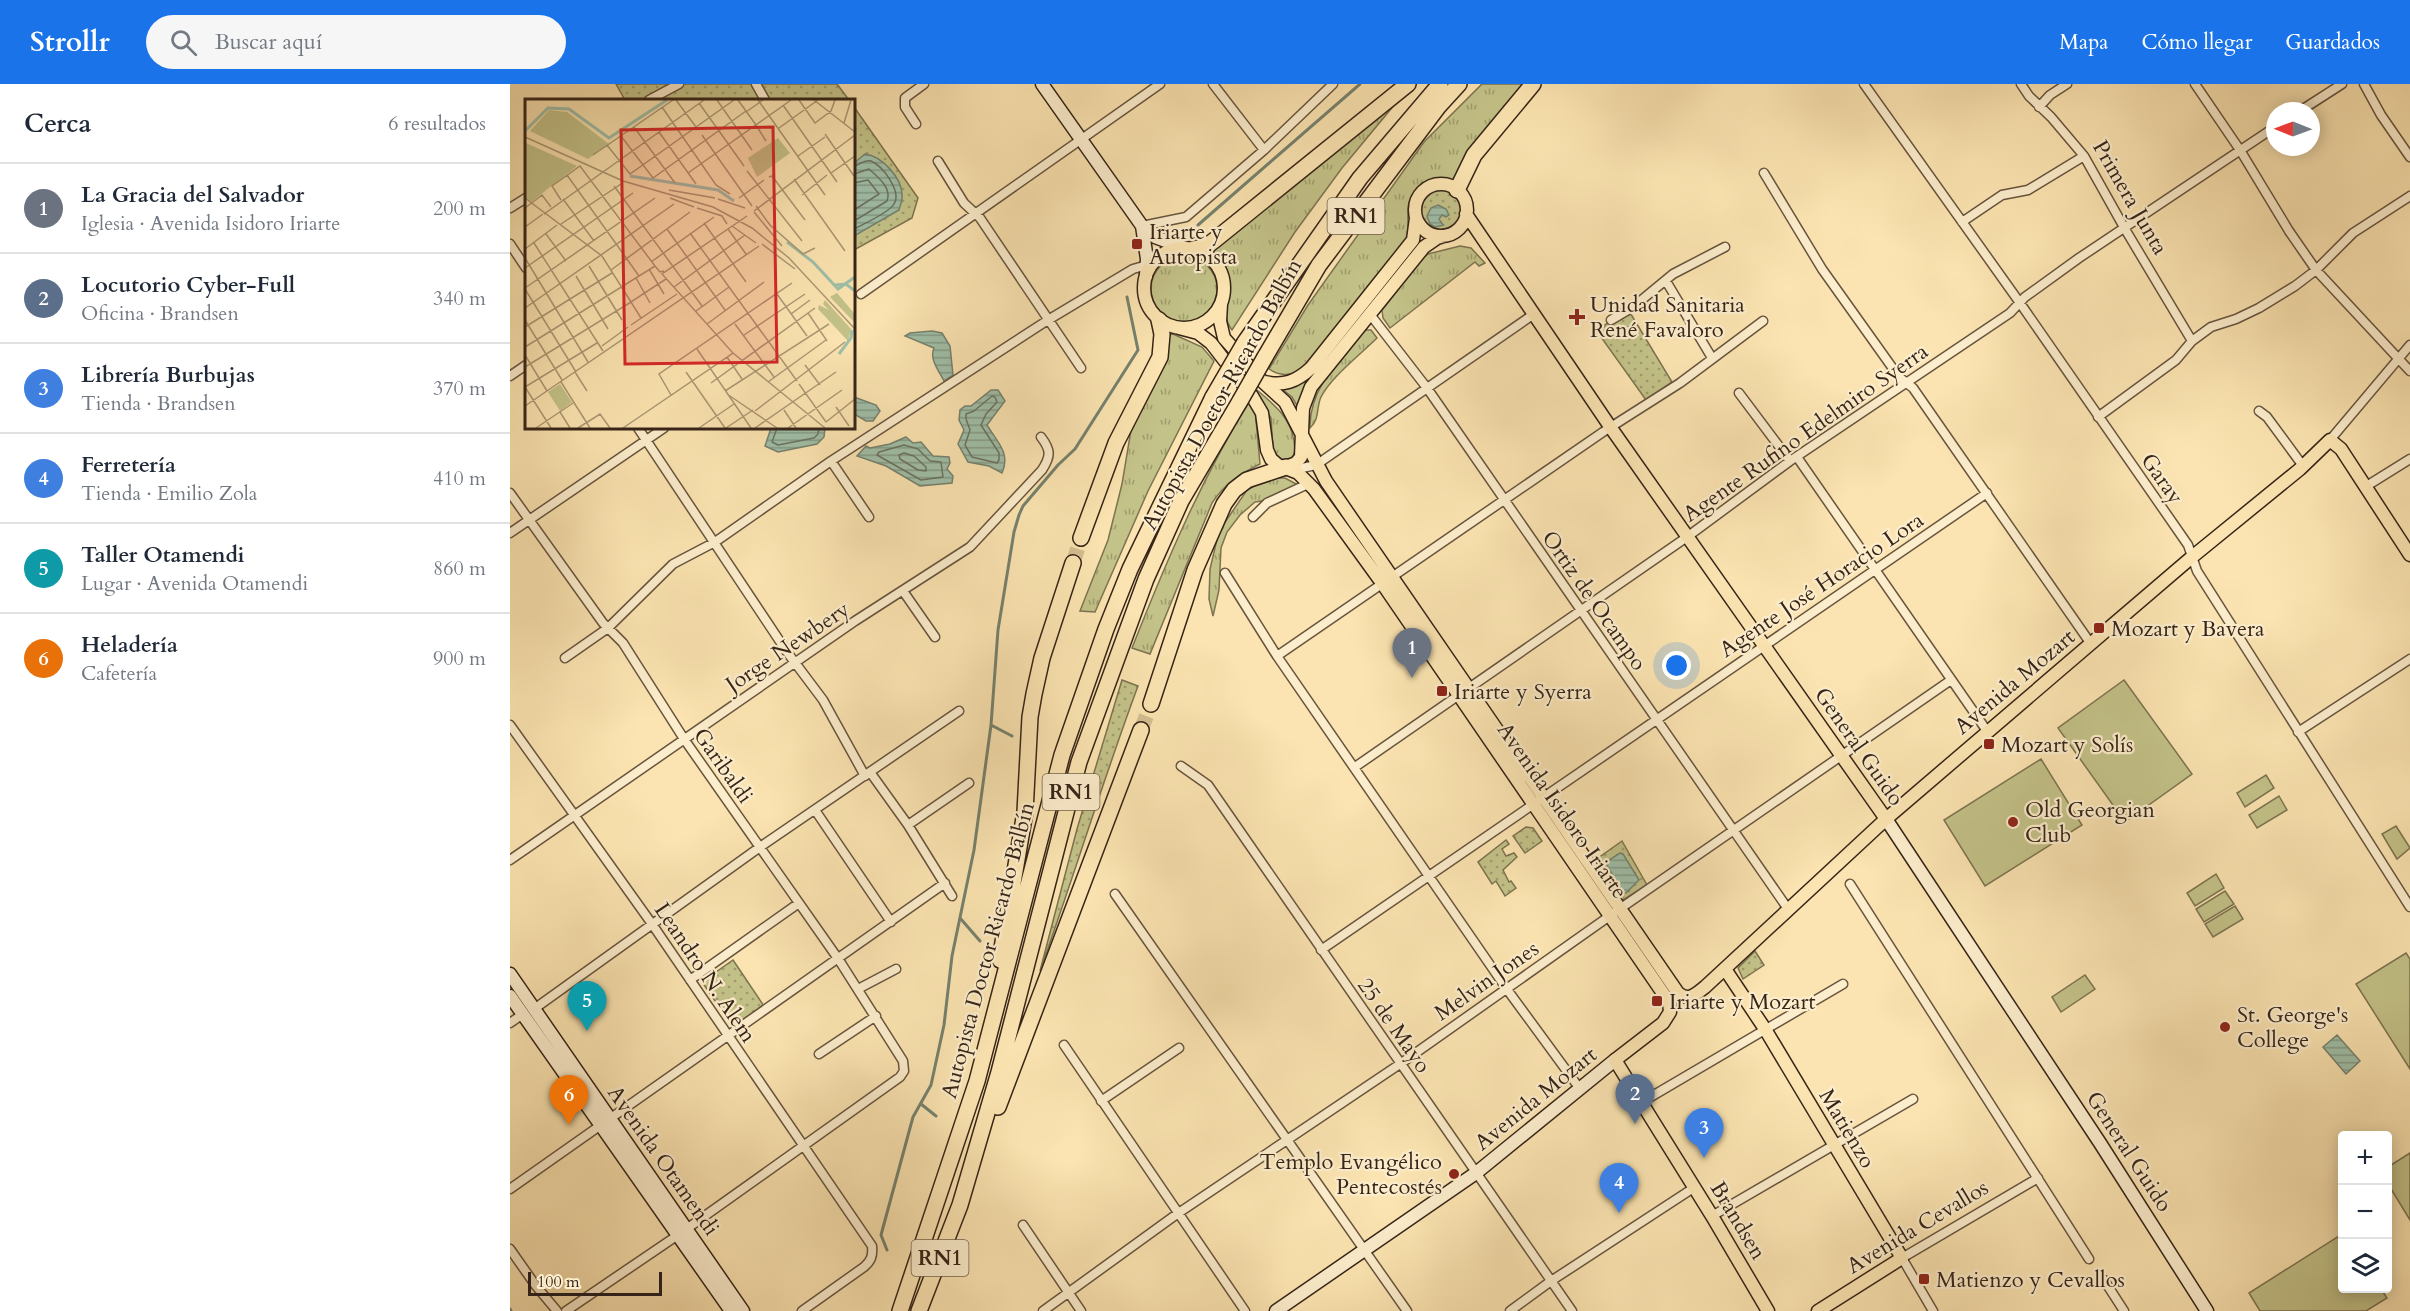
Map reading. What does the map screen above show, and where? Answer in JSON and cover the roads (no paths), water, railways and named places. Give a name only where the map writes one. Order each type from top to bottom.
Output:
[{"type":"highway","points":[[1189,248],[1207,246],[1216,240],[1408,84]]},
{"type":"highway","name":"Autopista Doctor Ricardo Balbín","points":[[900,1311],[977,1081],[1065,745],[1130,569],[1213,397],[1245,342],[1359,178],[1440,84]]},
{"type":"highway","name":"Autopista Doctor Ricardo Balbín","points":[[919,1311],[960,1205],[999,1072],[1079,762],[1146,579],[1181,501],[1319,265],[1438,107],[1459,84]]},
{"type":"highway","points":[[1457,190],[1474,155],[1533,84]]},
{"type":"highway","points":[[1081,538],[1116,443],[1160,357],[1162,334],[1159,320]]},
{"type":"highway","points":[[1150,704],[1195,570],[1224,504],[1234,490],[1247,480],[1289,468]]},
{"type":"highway","points":[[977,1081],[1011,902],[1025,812],[1030,717],[1034,694],[1042,658],[1073,563]]},
{"type":"highway","points":[[960,1205],[1141,730]]},
{"type":"main road","points":[[1042,84],[1142,226],[1155,237],[1189,248],[1214,260],[1224,281],[1221,304],[1215,315],[1205,323],[1192,328],[1179,328],[1159,320],[1150,310],[1145,300],[1146,270],[1142,226]]},
{"type":"main road","points":[[1263,382],[1284,384],[1303,375],[1311,368],[1413,240],[1416,201],[1426,188],[1442,184],[1457,190],[1463,197],[1466,214],[1460,227],[1424,247],[1311,387],[1303,408],[1301,457],[1289,468]]},
{"type":"main road","name":"General Guido","points":[[1466,214],[1611,428],[1886,819],[2207,1311]]},
{"type":"main road","points":[[1416,218],[1425,230],[1432,234],[1448,235]]},
{"type":"main road","points":[[1146,270],[1165,252],[1189,248]]},
{"type":"main road","name":"Avenida Isidoro Iriarte","points":[[1221,304],[1220,321],[1224,338],[1263,382],[1286,402],[1316,465],[1458,696],[1669,1002],[1671,1009],[1669,1016]]},
{"type":"main road","name":"Avenida Isidoro Iriarte","points":[[1179,328],[1204,337],[1219,352],[1259,405],[1268,455],[1274,463],[1289,468],[1312,486],[1387,580],[1469,688],[1678,993],[1685,997],[1693,997]]},
{"type":"main road","points":[[2330,440],[2342,449],[2410,555]]},
{"type":"main road","name":"Avenida Mozart","points":[[1693,997],[1886,819],[2192,557],[2303,466],[2330,440]]},
{"type":"main road","points":[[1312,486],[1326,482]]},
{"type":"main road","name":"Matienzo","points":[[1725,969],[1765,1029],[1902,1258]]},
{"type":"main road","name":"Avenida Otamendi","points":[[510,974],[528,1012],[682,1232],[731,1311]]},
{"type":"main road","name":"Avenida Otamendi","points":[[510,996],[528,1012]]},
{"type":"main road","name":"Avenida Mozart","points":[[1276,1311],[1363,1248],[1476,1173],[1669,1016]]},
{"type":"main road","name":"Brandsen","points":[[1615,1060],[1695,1187],[1768,1311]]},
{"type":"main road","name":"Avenida Otamendi","points":[[682,1232],[743,1311]]},
{"type":"main road","name":"Avenida Cevallos","points":[[1818,1311],[1902,1258]]},
{"type":"street","points":[[651,99],[679,84]]},
{"type":"street","points":[[756,84],[764,99]]},
{"type":"street","points":[[916,124],[904,107],[904,98],[924,84]]},
{"type":"street","points":[[861,294],[1160,84]]},
{"type":"street","points":[[1214,84],[1264,150]]},
{"type":"street","points":[[1142,226],[1186,217],[1264,150],[1333,84]]},
{"type":"street","name":"Garay","points":[[1864,84],[2188,545],[2197,571],[2410,907]]},
{"type":"street","name":"Primera Junta","points":[[2021,84],[2084,156],[2192,341]]},
{"type":"street","points":[[2039,107],[2050,95],[2067,84]]},
{"type":"street","points":[[2195,84],[2316,270],[2410,371]]},
{"type":"street","points":[[2314,102],[2342,84]]},
{"type":"street","points":[[2364,84],[2381,115],[2410,157]]},
{"type":"street","name":"Agente Rufino Edelmiro Syerra","points":[[1355,767],[1687,537],[1794,459],[2010,313],[2025,297],[2079,258],[2266,133]]},
{"type":"street","points":[[1962,222],[2002,195],[2035,187],[2084,156]]},
{"type":"street","points":[[938,161],[964,204],[980,218],[1082,368]]},
{"type":"street","points":[[1764,173],[1822,269],[1899,377],[1913,388],[2091,644]]},
{"type":"street","points":[[2098,417],[2175,360],[2192,341],[2211,327],[2259,308],[2316,270],[2353,233],[2410,196]]},
{"type":"street","points":[[510,208],[525,199]]},
{"type":"street","points":[[510,244],[525,266]]},
{"type":"street","points":[[1611,320],[1633,307],[1682,268],[1725,247]]},
{"type":"street","points":[[565,658],[608,628],[665,570],[715,542],[831,461],[1048,320],[1133,269],[1146,270]]},
{"type":"street","points":[[1666,281],[1712,358]]},
{"type":"street","name":"Ortiz de Ocampo","points":[[1369,313],[1427,388],[1788,909]]},
{"type":"street","points":[[1289,468],[1316,465],[1534,314]]},
{"type":"street","points":[[1277,656],[1504,500],[1680,383],[1763,321]]},
{"type":"street","name":"Avenida Mozart","points":[[2330,440],[2410,345]]},
{"type":"street","points":[[510,376],[525,366]]},
{"type":"street","points":[[1739,393],[1794,459],[1875,569],[1988,731]]},
{"type":"street","points":[[2259,411],[2267,417],[2303,466]]},
{"type":"street","points":[[639,429],[787,652],[823,700],[867,774],[908,825],[952,896]]},
{"type":"street","points":[[510,533],[663,429]]},
{"type":"street","name":"Jorge Newbery","points":[[510,860],[796,662],[970,547],[1006,506],[1027,487],[1049,459],[1049,447],[1041,437]]},
{"type":"street","points":[[2365,486],[2410,459]]},
{"type":"street","points":[[831,461],[869,517]]},
{"type":"street","points":[[1252,517],[1267,503],[1312,486]]},
{"type":"street","name":"Garibaldi","points":[[510,493],[608,628],[623,643],[684,739],[839,960],[903,1061],[904,1071],[900,1077],[805,1147]]},
{"type":"street","name":"Agente José Horacio Lora","points":[[1321,950],[1987,493]]},
{"type":"street","points":[[1225,573],[1277,656],[1506,988],[1580,1089]]},
{"type":"street","points":[[903,591],[935,637]]},
{"type":"street","points":[[2298,732],[2410,659]]},
{"type":"street","name":"Melvin Jones","points":[[1043,1311],[1177,1214],[1400,1064],[1610,915],[1951,680]]},
{"type":"street","points":[[510,1023],[760,847],[959,711]]},
{"type":"street","name":"Leandro N. Alem","points":[[510,725],[652,924],[869,1242],[873,1253],[864,1268],[802,1311]]},
{"type":"street","name":"25 de Mayo","points":[[1181,766],[1208,785],[1572,1311]]},
{"type":"street","points":[[908,825],[969,783]]},
{"type":"street","points":[[815,810],[891,922]]},
{"type":"street","points":[[510,1189],[945,884]]},
{"type":"street","points":[[1850,884],[2089,1259]]},
{"type":"street","points":[[1114,894],[1407,1311]]},
{"type":"street","points":[[690,980],[799,903]]},
{"type":"street","points":[[858,989],[896,969]]},
{"type":"street","points":[[1642,1102],[1843,984]]},
{"type":"street","points":[[819,1054],[876,1016]]},
{"type":"street","points":[[1064,1045],[1245,1311]]},
{"type":"street","points":[[1101,1101],[1179,1048]]},
{"type":"street","points":[[1712,1216],[1913,1099]]},
{"type":"street","points":[[566,1311],[805,1147]]},
{"type":"street","name":"Avenida Cevallos","points":[[1902,1258],[2038,1178]]},
{"type":"street","points":[[1510,1311],[1551,1281],[1695,1187]]},
{"type":"street","points":[[1023,1225],[1081,1311]]},
{"type":"street","points":[[510,1248],[536,1286],[557,1311]]},
{"type":"street","name":"Matienzo","points":[[1902,1258],[1933,1311]]},
{"type":"street","points":[[2104,1280],[2124,1311]]},
{"type":"water","points":[[865,154],[884,163],[899,182],[902,199],[899,210],[855,235],[855,162]]},
{"type":"water","points":[[1438,205],[1446,209],[1449,215],[1446,217],[1442,215],[1439,219],[1443,225],[1435,227],[1430,224],[1427,216],[1431,208]]},
{"type":"water","points":[[932,331],[942,333],[950,346],[953,375],[944,381],[934,361],[934,348],[905,336],[910,333]]},
{"type":"water","points":[[991,390],[998,390],[1005,401],[987,425],[1004,454],[1002,473],[989,466],[968,462],[958,444],[964,430],[959,420],[960,410],[965,406],[971,406]]},
{"type":"water","points":[[855,397],[876,405],[880,411],[873,421],[866,421],[856,415]]},
{"type":"water","points":[[771,429],[825,429],[824,437],[817,444],[778,452],[765,446]]},
{"type":"water","points":[[906,437],[913,443],[921,442],[933,456],[949,457],[950,463],[947,469],[953,476],[952,483],[920,486],[886,466],[857,456],[866,446],[870,448],[890,444]]},
{"type":"water","points":[[1620,853],[1623,854],[1639,880],[1626,893],[1623,893],[1607,865],[1609,860]]},
{"type":"water","points":[[2337,1035],[2360,1061],[2346,1074],[2323,1047]]},
{"type":"waterway","points":[[1198,225],[1360,84]]},
{"type":"waterway","points":[[887,1250],[881,1235],[913,1117],[931,1085],[944,1025],[952,956],[974,850],[991,725],[998,630],[1014,532],[1023,506],[1075,449],[1138,350],[1127,297]]},
{"type":"waterway","points":[[991,725],[1012,736]]},
{"type":"waterway","points":[[960,918],[980,941]]},
{"type":"waterway","points":[[921,1104],[936,1116]]},
{"type":"tunnel","points":[[1073,563],[1081,538]]},
{"type":"tunnel","points":[[1141,730],[1151,704]]},
{"type":"place","name":"Iriarte y Autopista","points":[[1137,244]]},
{"type":"place","name":"Unidad Sanitaria René Favaloro","points":[[1577,317]]},
{"type":"place","name":"Mozart y Bavera","points":[[2099,628]]},
{"type":"place","name":"La Gracia del Salvador","points":[[1412,678]]},
{"type":"place","name":"Iriarte y Syerra","points":[[1442,691]]},
{"type":"place","name":"Mozart y Solís","points":[[1989,744]]},
{"type":"place","name":"Old Georgian Club","points":[[2013,822]]},
{"type":"place","name":"Iriarte y Mozart","points":[[1657,1001]]},
{"type":"place","name":"St. George's College","points":[[2225,1027]]},
{"type":"place","name":"Taller Otamendi","points":[[587,1031]]},
{"type":"place","name":"Locutorio Cyber-Full","points":[[1635,1124]]},
{"type":"place","name":"Heladería","points":[[569,1125]]},
{"type":"place","name":"Librería Burbujas","points":[[1704,1158]]},
{"type":"place","name":"Templo Evangélico Pentecostés","points":[[1454,1174]]},
{"type":"place","name":"Ferretería","points":[[1619,1213]]},
{"type":"place","name":"Matienzo y Cevallos","points":[[1924,1279]]}]
